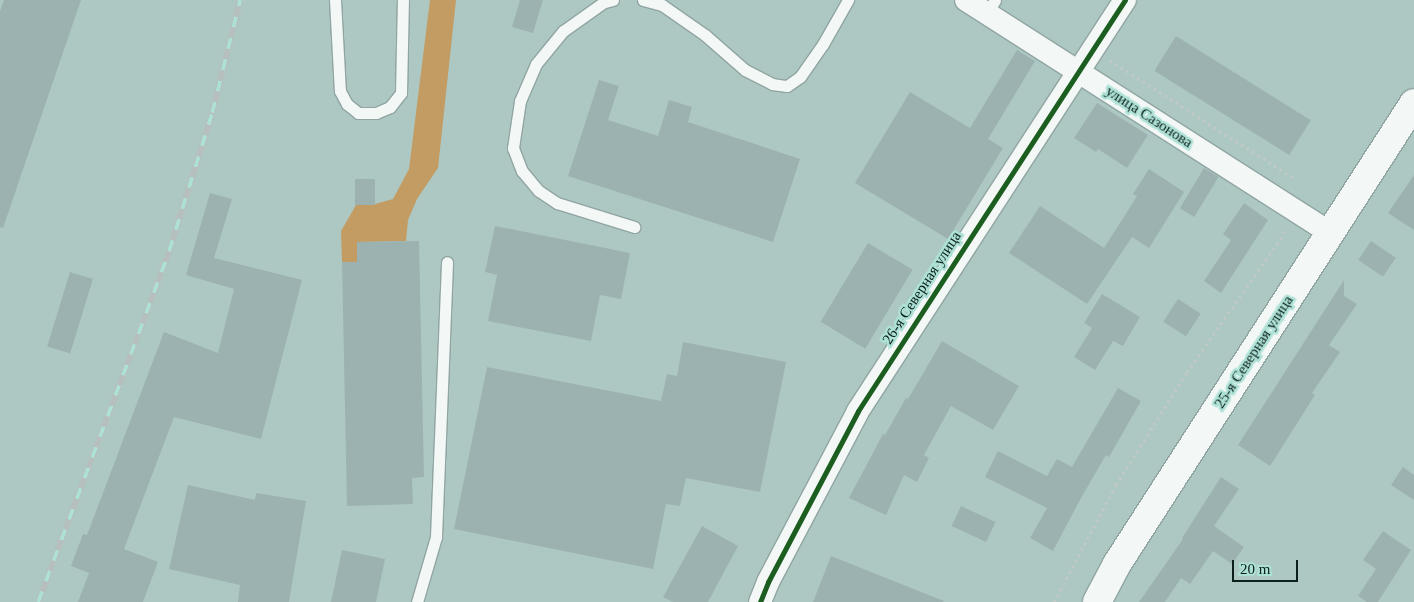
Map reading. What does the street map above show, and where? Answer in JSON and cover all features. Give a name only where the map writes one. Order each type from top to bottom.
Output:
[{"type":"main road","name":"25-я Северная улица","points":[[1097,602],[1117,564],[1414,103]]},
{"type":"street","name":"улица Сазонова","points":[[966,0],[991,6],[1078,72],[1331,233]]},
{"type":"street","name":"26-я Северная улица","points":[[760,602],[768,582],[858,411],[1125,0]]},
{"type":"lane","points":[[335,0],[340,90],[347,104],[358,113],[376,114],[390,107],[401,93],[403,0]]},
{"type":"lane","points":[[613,0],[604,2],[564,31],[536,64],[520,101],[513,148],[522,171],[539,190],[557,203],[634,227]]},
{"type":"lane","points":[[643,0],[662,5],[705,35],[745,70],[772,84],[787,86],[800,77],[823,44],[848,0]]},
{"type":"lane","points":[[417,602],[436,537],[447,262]]},
{"type":"path","points":[[1093,49],[1293,178]]},
{"type":"path","points":[[1054,602],[1116,485],[1188,372],[1280,239],[1292,208]]},
{"type":"shaded area","points":[[430,0],[456,0],[438,168],[417,199],[408,220],[406,241],[357,242],[357,262],[342,262],[341,231],[356,205],[375,204],[393,199],[409,169]]},
{"type":"building","points":[[4,0],[81,0],[3,228],[0,227],[0,11]]},
{"type":"building","points":[[520,0],[543,0],[533,33],[512,27]]},
{"type":"building","points":[[1176,36],[1311,120],[1289,155],[1154,71]]},
{"type":"building","points":[[1017,50],[1035,61],[988,139],[1003,148],[948,239],[855,183],[910,92],[970,128]]},
{"type":"building","points":[[599,80],[619,86],[608,120],[658,136],[669,100],[692,107],[688,122],[800,159],[773,242],[568,176]]},
{"type":"building","points":[[1097,103],[1148,135],[1127,168],[1098,149],[1096,152],[1074,138]]},
{"type":"building","points":[[1204,168],[1219,177],[1194,217],[1180,208]]},
{"type":"building","points":[[1149,169],[1184,192],[1149,248],[1132,237],[1087,304],[1009,253],[1040,206],[1104,248],[1137,196],[1133,194]]},
{"type":"building","points":[[1414,175],[1414,230],[1388,213]]},
{"type":"building","points":[[355,179],[375,179],[375,205],[355,205]]},
{"type":"building","points":[[210,193],[232,199],[214,258],[302,280],[261,439],[174,417],[124,549],[158,562],[143,602],[78,602],[89,573],[71,566],[83,534],[87,535],[164,332],[218,353],[234,289],[186,275]]},
{"type":"building","points":[[1244,203],[1268,220],[1221,293],[1204,281],[1231,240],[1223,234]]},
{"type":"building","points":[[495,226],[630,253],[621,299],[600,295],[591,341],[488,321],[497,275],[485,272]]},
{"type":"building","points":[[419,241],[424,477],[412,478],[413,504],[347,506],[342,262],[357,262],[357,242]]},
{"type":"building","points":[[1371,241],[1396,258],[1383,277],[1358,260]]},
{"type":"building","points":[[868,243],[913,270],[865,349],[821,322]]},
{"type":"building","points":[[70,272],[93,279],[70,354],[47,347]]},
{"type":"building","points":[[1344,280],[1344,296],[1357,304],[1329,345],[1340,352],[1312,393],[1315,395],[1270,466],[1238,445]]},
{"type":"building","points":[[1102,294],[1140,317],[1123,346],[1113,341],[1095,370],[1074,357],[1092,328],[1084,323]]},
{"type":"building","points":[[1178,299],[1201,314],[1186,336],[1163,322]]},
{"type":"building","points":[[942,341],[1019,386],[993,430],[951,406],[924,455],[929,458],[917,482],[904,475],[886,515],[849,498],[883,434],[885,435],[906,398],[908,399]]},
{"type":"building","points":[[683,342],[786,362],[760,492],[686,478],[680,506],[666,504],[653,569],[454,529],[487,367],[661,401],[667,374],[677,376]]},
{"type":"building","points":[[1118,388],[1141,401],[1109,457],[1106,455],[1053,551],[1030,538],[1047,508],[985,477],[998,451],[1047,476],[1057,459],[1072,467]]},
{"type":"building","points":[[1403,467],[1414,475],[1414,500],[1391,485]]},
{"type":"building","points":[[1221,477],[1239,489],[1214,526],[1244,547],[1232,564],[1213,551],[1190,584],[1181,578],[1165,602],[1139,602],[1183,539]]},
{"type":"building","points":[[188,485],[255,500],[256,493],[306,501],[289,602],[238,602],[240,585],[169,569]]},
{"type":"building","points":[[961,506],[995,522],[986,542],[952,526]]},
{"type":"building","points":[[702,526],[738,546],[708,602],[673,602],[663,597]]},
{"type":"building","points":[[1383,531],[1411,550],[1378,602],[1367,602],[1358,596],[1376,569],[1363,560]]},
{"type":"building","points":[[342,550],[385,559],[376,602],[331,602]]},
{"type":"building","points":[[831,556],[944,601],[813,602]]},
{"type":"railway","points":[[38,602],[169,251],[212,113],[240,0]]},
{"type":"cycle path","points":[[760,602],[768,582],[858,411],[1125,0]]}]
